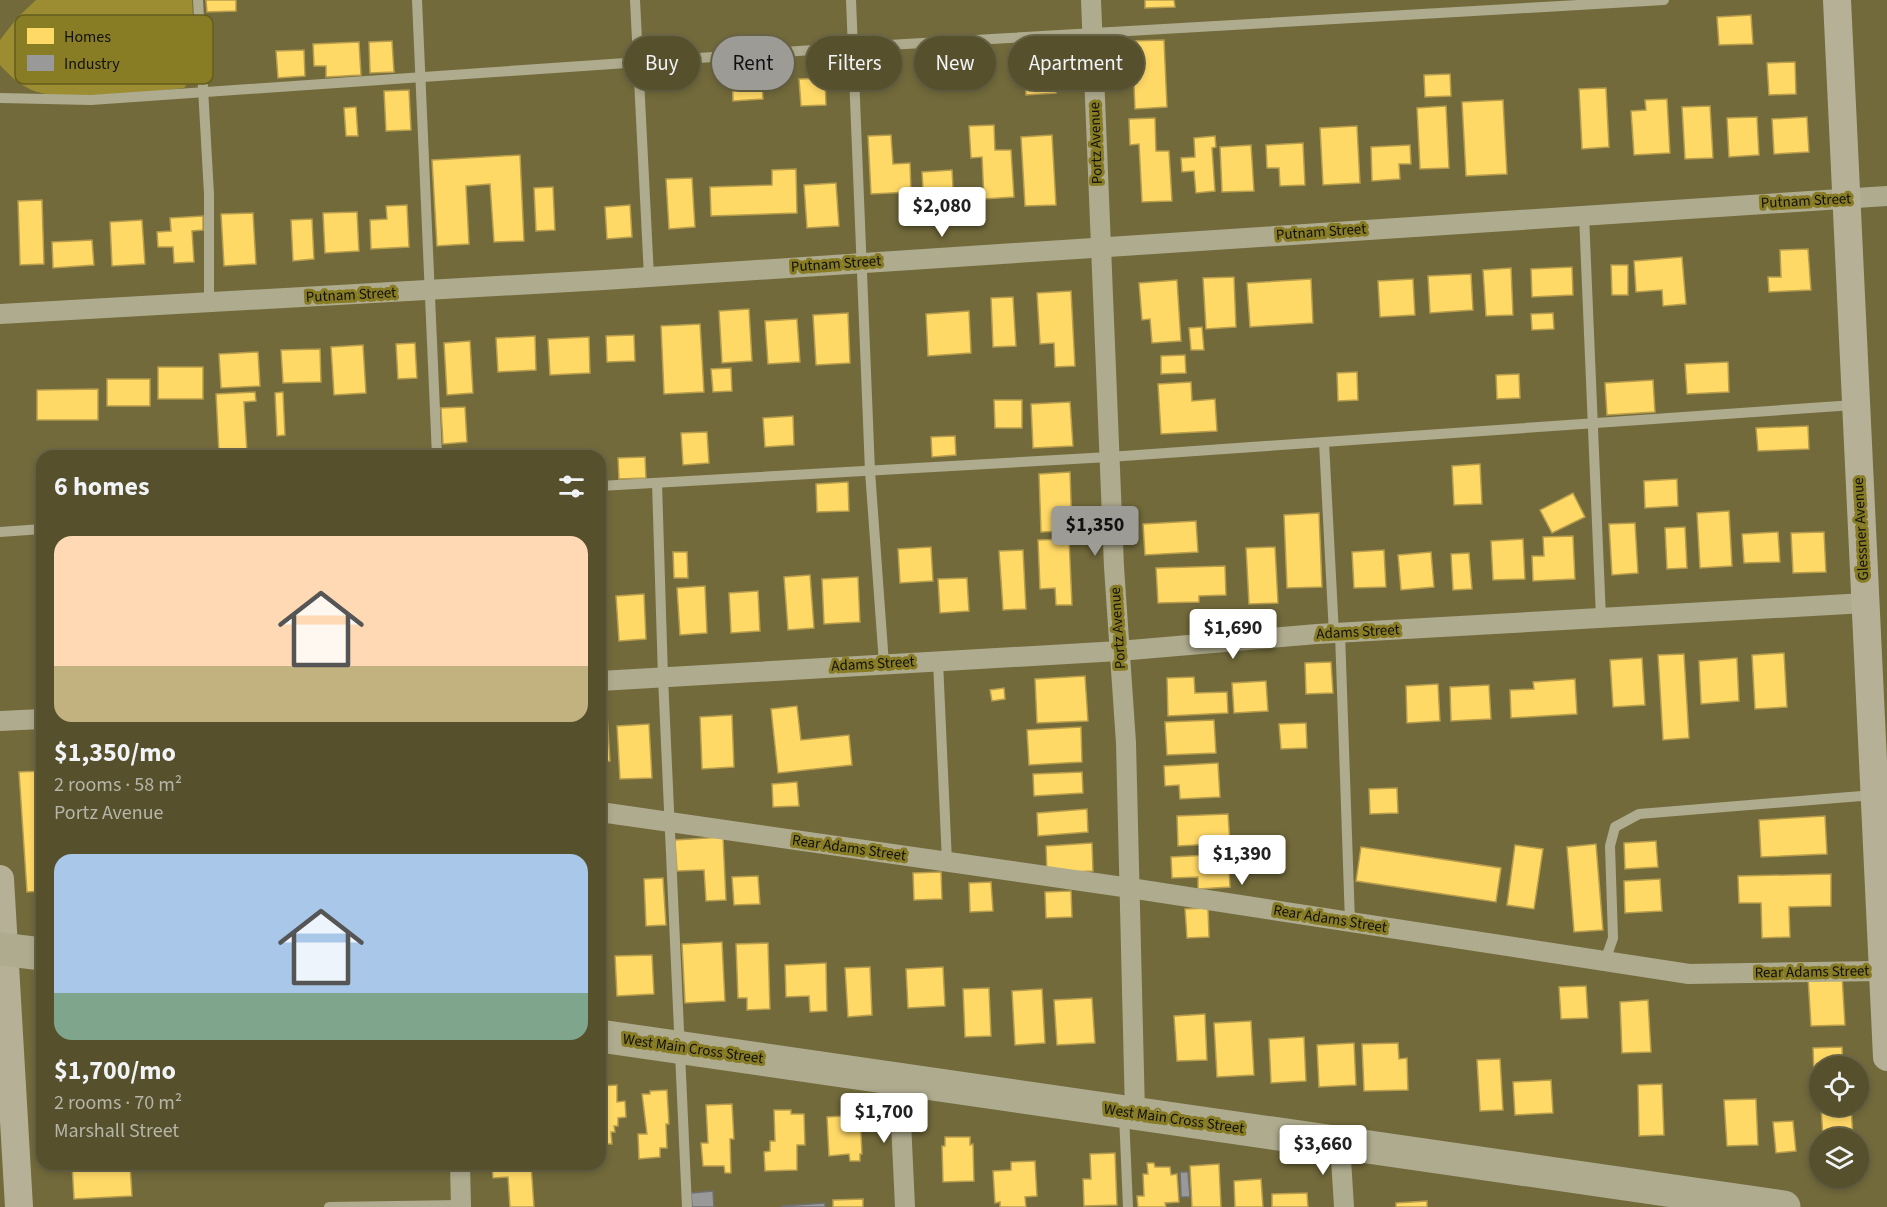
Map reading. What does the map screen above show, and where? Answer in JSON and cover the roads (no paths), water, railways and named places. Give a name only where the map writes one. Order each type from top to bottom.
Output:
[{"type":"highway","points":[[2,950],[36,953]]},
{"type":"highway","name":"West Main Cross Street","points":[[606,1037],[1784,1207]]},
{"type":"street","name":"Portz Avenue","points":[[1091,0],[1109,457],[1126,742],[1130,888],[1129,1112]]},
{"type":"street","name":"Glessner Avenue","points":[[1837,0],[1854,405],[1887,1057]]},
{"type":"street","name":"Putnam Street","points":[[0,314],[430,291],[1887,196]]},
{"type":"street","name":"Adams Street","points":[[606,681],[1119,651],[1337,633],[1865,603]]},
{"type":"street","points":[[0,721],[36,719]]},
{"type":"street","name":"Rear Adams Street","points":[[606,813],[1130,888],[1689,974],[1883,972]]},
{"type":"street","points":[[0,879],[9,1177],[19,1207]]},
{"type":"street","points":[[899,1079],[905,1207]]},
{"type":"street","points":[[1340,1143],[1344,1207]]},
{"type":"street","points":[[460,1170],[461,1206]]},
{"type":"lane","points":[[198,0],[199,15]]},
{"type":"lane","points":[[417,0],[437,450]]},
{"type":"lane","points":[[635,0],[637,36]]},
{"type":"lane","points":[[851,0],[853,36]]},
{"type":"lane","points":[[902,44],[1664,0]]},
{"type":"lane","points":[[700,58],[806,50]]},
{"type":"lane","points":[[0,98],[91,100],[624,63]]},
{"type":"lane","points":[[202,84],[209,194],[209,302]]},
{"type":"lane","points":[[639,90],[649,277]]},
{"type":"lane","points":[[855,90],[870,471],[884,664]]},
{"type":"lane","points":[[1584,215],[1601,618]]},
{"type":"lane","points":[[606,486],[1109,457],[1854,405]]},
{"type":"lane","points":[[1324,442],[1337,633],[1350,922]]},
{"type":"lane","points":[[657,483],[663,677],[687,1207]]},
{"type":"lane","points":[[0,532],[36,529]]},
{"type":"lane","points":[[938,661],[947,862]]},
{"type":"lane","points":[[1605,961],[1613,938],[1610,846],[1615,827],[1639,814],[1875,795]]},
{"type":"lane","points":[[1128,1207],[1129,1112]]},
{"type":"lane","points":[[329,1207],[461,1206]]}]
